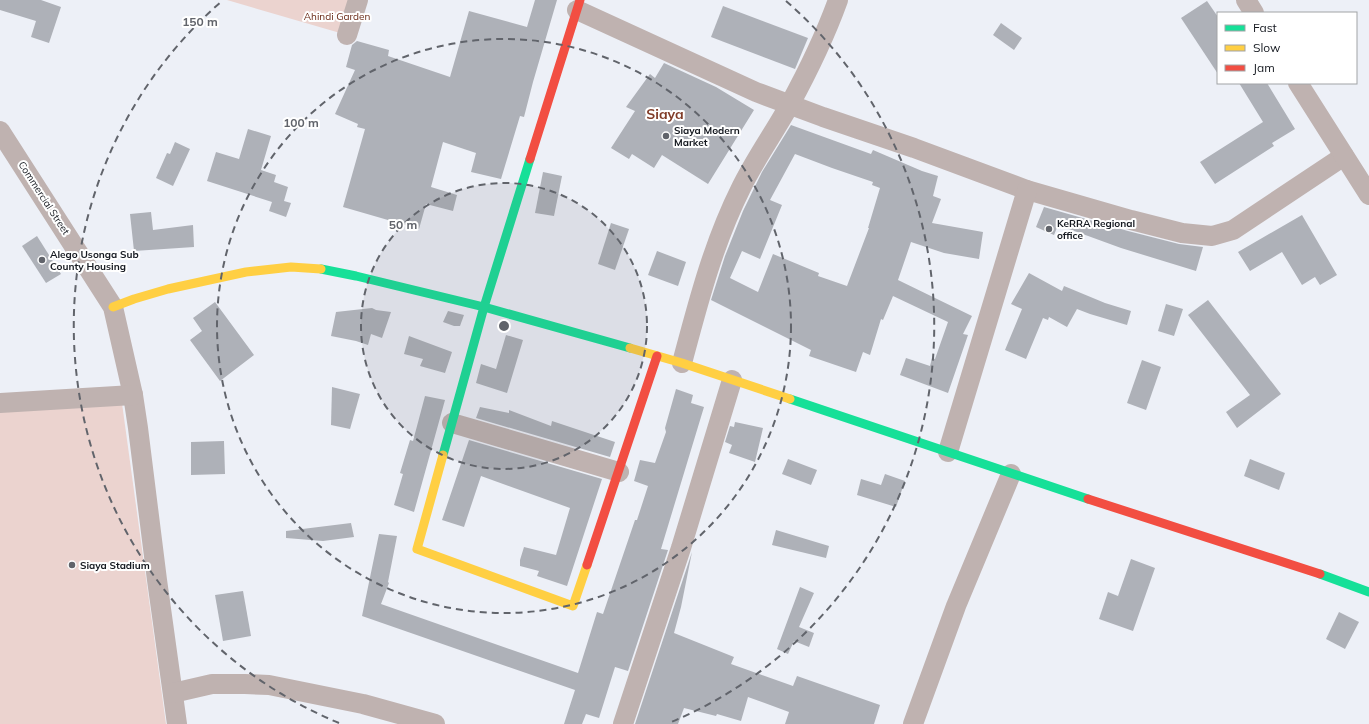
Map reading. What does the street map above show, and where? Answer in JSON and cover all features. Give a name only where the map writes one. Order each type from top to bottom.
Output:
[{"type":"main road","points":[[578,5],[484,307],[417,548],[573,606],[657,356]]},
{"type":"main road","points":[[113,307],[134,299],[246,272],[291,267],[328,270],[484,307],[682,363],[1011,474],[1309,570],[1369,592]]},
{"type":"street","points":[[347,36],[358,0]]},
{"type":"street","points":[[682,363],[703,284],[721,232],[741,187],[790,105],[829,25],[838,0]]},
{"type":"street","points":[[1246,0],[1253,12]]},
{"type":"street","points":[[578,5],[718,75],[790,105],[1027,190],[1182,233],[1212,236],[1233,230],[1344,156]]},
{"type":"street","points":[[1299,84],[1369,195]]},
{"type":"street","name":"Commercial Street","points":[[0,131],[113,307],[133,395],[177,724]]},
{"type":"street","points":[[948,452],[1027,190]]},
{"type":"street","points":[[623,724],[678,555],[732,380]]},
{"type":"street","points":[[0,403],[133,395]]},
{"type":"street","points":[[452,423],[619,472]]},
{"type":"street","points":[[913,724],[956,606],[1011,474]]},
{"type":"street","points":[[173,693],[212,684],[269,685],[363,704],[435,724]]},
{"type":"green space","name":"Ahindi Garden","points":[[227,0],[359,0],[347,35]]},
{"type":"green space","name":"Siaya Stadium","points":[[121,396],[166,724],[0,724],[0,407]]},
{"type":"building","points":[[0,0],[41,0],[61,7],[49,43],[31,37],[36,21],[0,10]]},
{"type":"building","points":[[535,0],[557,0],[524,117],[520,116],[501,179],[471,172],[476,153],[443,142],[431,187],[457,195],[453,211],[426,204],[419,229],[343,207],[365,129],[357,127],[358,124],[335,114],[355,70],[346,67],[352,45],[357,41],[389,50],[388,56],[450,77],[469,11],[527,27]]},
{"type":"building","points":[[1207,1],[1217,16],[1217,72],[1181,18]]},
{"type":"building","points":[[723,6],[808,38],[795,69],[711,37]]},
{"type":"building","points":[[1001,23],[1022,38],[1014,50],[993,35]]},
{"type":"building","points":[[664,63],[716,87],[754,110],[708,184],[662,155],[654,168],[632,154],[629,159],[611,148],[635,111],[626,107],[650,74],[655,78]]},
{"type":"building","points":[[1240,84],[1268,84],[1295,129],[1272,143],[1274,146],[1215,184],[1200,162],[1263,122]]},
{"type":"building","points":[[791,125],[871,154],[873,150],[922,171],[938,176],[933,196],[941,199],[932,223],[983,232],[979,259],[944,253],[911,242],[898,280],[972,316],[963,334],[968,335],[948,393],[900,375],[906,358],[930,366],[932,358],[935,359],[948,322],[893,296],[883,320],[881,319],[870,355],[863,352],[856,372],[809,356],[811,350],[711,300],[725,256],[743,211],[762,172]],"holes":[[[795,154],[873,182],[872,185],[880,188],[869,228],[847,286],[818,276],[819,273],[773,254],[758,292],[730,278],[742,251],[760,259],[782,205],[770,200]]]},
{"type":"building","points":[[248,129],[271,136],[261,170],[276,175],[274,182],[288,187],[284,201],[291,203],[286,217],[269,211],[272,202],[207,181],[216,152],[239,159]]},
{"type":"building","points":[[175,142],[190,149],[173,186],[156,178],[167,153],[170,154]]},
{"type":"building","points":[[543,172],[562,176],[554,216],[535,213]]},
{"type":"building","points":[[1044,207],[1179,244],[1203,247],[1196,271],[1121,248],[1058,225],[1054,235],[1036,227]]},
{"type":"building","points":[[151,212],[153,230],[193,225],[194,247],[134,251],[130,214]]},
{"type":"building","points":[[1302,215],[1337,275],[1320,285],[1315,277],[1302,285],[1282,252],[1250,271],[1238,252]]},
{"type":"building","points":[[611,223],[629,229],[615,270],[598,264]]},
{"type":"building","name":"Alego Usonga Sub County Housing","points":[[37,236],[61,274],[46,283],[22,246]]},
{"type":"building","points":[[657,251],[686,262],[678,286],[648,275]]},
{"type":"building","points":[[1029,273],[1062,291],[1064,286],[1105,303],[1131,311],[1127,325],[1077,309],[1067,327],[1049,317],[1048,320],[1043,318],[1026,359],[1005,350],[1022,309],[1011,304]]},
{"type":"building","points":[[1208,300],[1281,394],[1237,428],[1226,412],[1250,395],[1188,315]]},
{"type":"building","points":[[215,302],[254,355],[220,381],[190,340],[202,331],[193,318]]},
{"type":"building","points":[[1166,304],[1183,309],[1174,336],[1158,331]]},
{"type":"building","points":[[372,308],[391,312],[382,338],[371,334],[368,345],[331,336],[336,312]]},
{"type":"building","points":[[448,311],[464,315],[460,326],[454,326],[443,322]]},
{"type":"building","points":[[506,335],[523,340],[507,393],[476,383],[481,364],[496,369]]},
{"type":"building","points":[[409,336],[452,352],[445,373],[420,366],[423,359],[404,354]]},
{"type":"building","points":[[1142,360],[1161,367],[1146,410],[1127,403]]},
{"type":"building","points":[[332,387],[360,394],[350,429],[331,425]]},
{"type":"building","points":[[676,389],[693,395],[691,403],[704,407],[661,549],[668,550],[628,671],[615,667],[599,718],[586,714],[582,724],[564,724],[575,690],[362,616],[379,534],[397,536],[389,583],[381,604],[578,673],[597,612],[603,614],[648,486],[634,481],[640,460],[655,463],[666,432],[665,428]]},
{"type":"building","points":[[425,396],[445,400],[414,512],[394,505],[403,474],[400,473],[410,440],[413,441]]},
{"type":"building","points":[[480,407],[509,413],[509,410],[551,426],[552,421],[615,442],[610,457],[476,418]]},
{"type":"building","points":[[735,422],[763,428],[755,462],[729,453],[732,445],[725,442],[730,426],[734,427]]},
{"type":"building","points":[[469,440],[602,479],[567,586],[537,576],[539,571],[520,566],[520,560],[524,547],[556,555],[570,508],[481,476],[464,527],[442,520]]},
{"type":"building","points":[[224,441],[225,474],[191,475],[191,442]]},
{"type":"building","points":[[788,459],[817,470],[811,485],[782,474]]},
{"type":"building","points":[[1250,459],[1285,473],[1279,490],[1244,476]]},
{"type":"building","points":[[885,474],[905,481],[896,507],[857,495],[861,479],[881,485]]},
{"type":"building","points":[[351,523],[354,537],[323,541],[286,538],[286,531]]},
{"type":"building","points":[[776,530],[829,546],[826,558],[772,545]]},
{"type":"building","points":[[692,552],[674,633],[734,657],[731,664],[793,686],[797,676],[880,705],[874,724],[785,724],[789,712],[748,697],[741,721],[717,714],[716,716],[684,708],[678,724],[635,724]]},
{"type":"building","points":[[1131,559],[1155,568],[1133,631],[1099,619],[1108,592],[1118,596]]},
{"type":"building","points":[[800,587],[814,593],[799,627],[814,633],[809,647],[794,641],[788,654],[777,649]]},
{"type":"building","points":[[243,591],[251,636],[223,641],[215,595]]},
{"type":"building","points":[[1339,612],[1359,622],[1345,649],[1326,639]]},
{"type":"traffic: fast","points":[[443,455],[484,307],[530,159]]},
{"type":"traffic: fast","points":[[321,269],[484,307],[630,348]]},
{"type":"traffic: fast","points":[[790,399],[1088,499]]},
{"type":"traffic: fast","points":[[1320,574],[1369,592]]},
{"type":"traffic: slow","points":[[113,307],[168,289],[246,272],[291,267],[321,269]]},
{"type":"traffic: slow","points":[[630,348],[682,363],[790,399]]},
{"type":"traffic: slow","points":[[443,455],[417,549],[573,606],[587,565]]},
{"type":"traffic: jam","points":[[530,159],[580,0]]},
{"type":"traffic: jam","points":[[587,565],[657,356]]},
{"type":"traffic: jam","points":[[1088,499],[1320,574]]},
{"type":"place","name":"Siaya Modern Market","points":[[666,136]]},
{"type":"place","name":"KeRRA Regional office","points":[[1049,229]]},
{"type":"place","name":"Alego Usonga Sub County Housing","points":[[42,260]]},
{"type":"place","name":"Siaya Stadium","points":[[72,565]]},
{"type":"district","name":"Siaya","points":[[665,114]]}]
